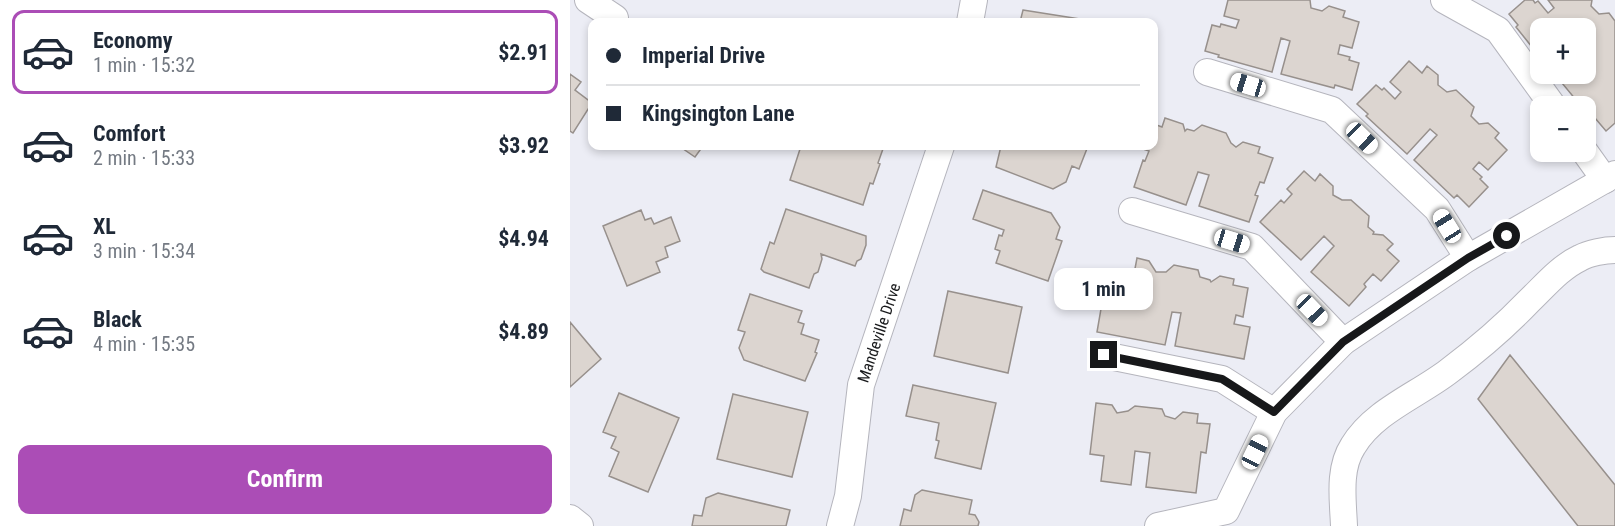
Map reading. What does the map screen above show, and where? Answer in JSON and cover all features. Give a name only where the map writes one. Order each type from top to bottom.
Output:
[{"type":"street","points":[[588,0],[615,18]]},
{"type":"street","points":[[971,18],[974,0]]},
{"type":"street","points":[[1444,0],[1497,30],[1545,96]]},
{"type":"street","points":[[1207,72],[1332,110],[1437,209],[1468,258]]},
{"type":"street","name":"Mandeville Drive","points":[[840,526],[848,496],[861,385],[940,150]]},
{"type":"street","points":[[1158,526],[1226,511],[1274,412],[1343,342],[1468,258],[1610,177],[1595,162]]},
{"type":"street","points":[[1132,211],[1252,247],[1343,342]]},
{"type":"street","points":[[1344,526],[1345,466],[1351,448],[1363,432],[1379,418],[1448,372],[1495,334],[1554,276],[1580,258],[1615,250]]},
{"type":"street","points":[[1104,355],[1222,379],[1274,412]]},
{"type":"street","points":[[570,518],[580,526]]},
{"type":"building","points":[[1228,0],[1310,0],[1311,8],[1322,11],[1329,6],[1345,11],[1343,17],[1359,22],[1352,48],[1340,45],[1338,54],[1350,57],[1349,60],[1359,63],[1352,90],[1335,85],[1334,88],[1281,74],[1290,41],[1281,38],[1272,72],[1218,57],[1219,55],[1205,51],[1212,25],[1220,27],[1221,24],[1236,28],[1239,20],[1224,16]]},
{"type":"building","points":[[1525,0],[1533,0],[1535,3],[1538,1],[1548,13],[1554,8],[1548,0],[1592,0],[1591,6],[1599,14],[1609,13],[1615,21],[1615,123],[1606,131],[1596,119],[1596,96],[1573,96],[1563,84],[1596,84],[1596,18],[1530,18],[1530,44],[1509,14]]},
{"type":"building","points":[[1023,10],[1074,18],[1021,18]]},
{"type":"building","points":[[1409,61],[1422,73],[1427,66],[1438,75],[1438,85],[1447,92],[1456,90],[1474,107],[1471,116],[1479,124],[1488,123],[1499,133],[1495,138],[1507,150],[1488,170],[1479,162],[1473,169],[1488,187],[1469,207],[1457,195],[1454,198],[1414,160],[1437,135],[1430,129],[1407,154],[1366,116],[1368,114],[1357,104],[1376,85],[1382,90],[1384,88],[1395,99],[1401,92],[1390,82]]},
{"type":"building","points":[[570,74],[581,82],[575,90],[588,100],[588,109],[573,133],[570,131]]},
{"type":"building","points":[[1165,118],[1183,124],[1185,131],[1187,129],[1194,131],[1202,125],[1226,133],[1236,147],[1243,142],[1260,147],[1258,153],[1273,158],[1264,183],[1260,182],[1255,195],[1258,196],[1249,222],[1199,206],[1209,175],[1198,172],[1186,205],[1134,187],[1143,160],[1145,161],[1149,151],[1146,150],[1158,150],[1158,126],[1162,127]]},
{"type":"building","points":[[685,150],[700,150],[695,157]]},
{"type":"building","points":[[800,150],[883,150],[873,184],[870,183],[863,205],[790,180]]},
{"type":"building","points":[[1000,150],[1086,150],[1079,169],[1072,166],[1066,182],[1053,189],[996,167]]},
{"type":"building","points":[[1304,171],[1315,181],[1320,174],[1333,186],[1333,195],[1342,200],[1351,200],[1369,216],[1368,227],[1374,232],[1373,234],[1383,235],[1393,244],[1387,250],[1399,261],[1381,281],[1373,274],[1364,284],[1366,287],[1349,306],[1311,272],[1334,246],[1324,236],[1301,260],[1260,222],[1281,200],[1284,203],[1292,194],[1287,189]]},
{"type":"building","points":[[983,190],[1051,213],[1060,227],[1056,239],[1062,241],[1048,281],[996,263],[1000,251],[995,249],[999,235],[1002,236],[1004,230],[973,219]]},
{"type":"building","points":[[786,209],[866,236],[866,245],[861,259],[855,266],[821,254],[822,259],[818,272],[814,274],[809,288],[764,272],[761,269],[770,242],[774,244]]},
{"type":"building","points":[[641,210],[645,220],[651,218],[654,224],[671,217],[680,241],[665,247],[668,257],[656,262],[660,272],[627,286],[603,226]]},
{"type":"building","points":[[1137,258],[1149,261],[1156,272],[1166,272],[1174,265],[1198,270],[1200,277],[1211,282],[1220,276],[1234,279],[1233,285],[1248,288],[1243,317],[1236,315],[1234,324],[1250,327],[1244,359],[1175,346],[1181,313],[1172,312],[1165,345],[1097,332],[1102,303],[1120,306],[1122,296],[1117,295],[1121,271],[1134,274]]},
{"type":"building","points":[[948,291],[1022,307],[1008,373],[934,356]]},
{"type":"building","points":[[750,294],[802,311],[798,322],[804,324],[801,334],[819,340],[815,352],[817,353],[805,381],[744,360],[739,348],[745,332],[738,330]]},
{"type":"building","points":[[570,322],[601,359],[570,387]]},
{"type":"building","points":[[1510,355],[1615,485],[1615,526],[1578,526],[1478,399]]},
{"type":"building","points":[[913,385],[996,403],[981,469],[935,458],[939,441],[936,440],[939,423],[906,416]]},
{"type":"building","points":[[619,393],[679,418],[648,492],[609,476],[619,452],[611,448],[616,437],[603,432]]},
{"type":"building","points":[[733,394],[808,412],[792,477],[717,459]]},
{"type":"building","points":[[1096,403],[1112,405],[1117,413],[1128,411],[1135,406],[1162,409],[1165,416],[1175,419],[1183,412],[1198,414],[1197,423],[1210,424],[1206,453],[1201,452],[1196,493],[1146,487],[1150,453],[1135,451],[1131,485],[1101,481],[1104,456],[1090,454]]},
{"type":"building","points":[[922,490],[972,500],[969,514],[975,515],[979,522],[978,526],[900,526],[904,509],[911,511],[915,495]]},
{"type":"building","points":[[718,493],[790,510],[786,526],[692,526],[694,515],[702,516],[706,498]]},
{"type":"route","points":[[1104,355],[1222,379],[1274,412],[1343,342],[1468,258],[1507,236]]}]
